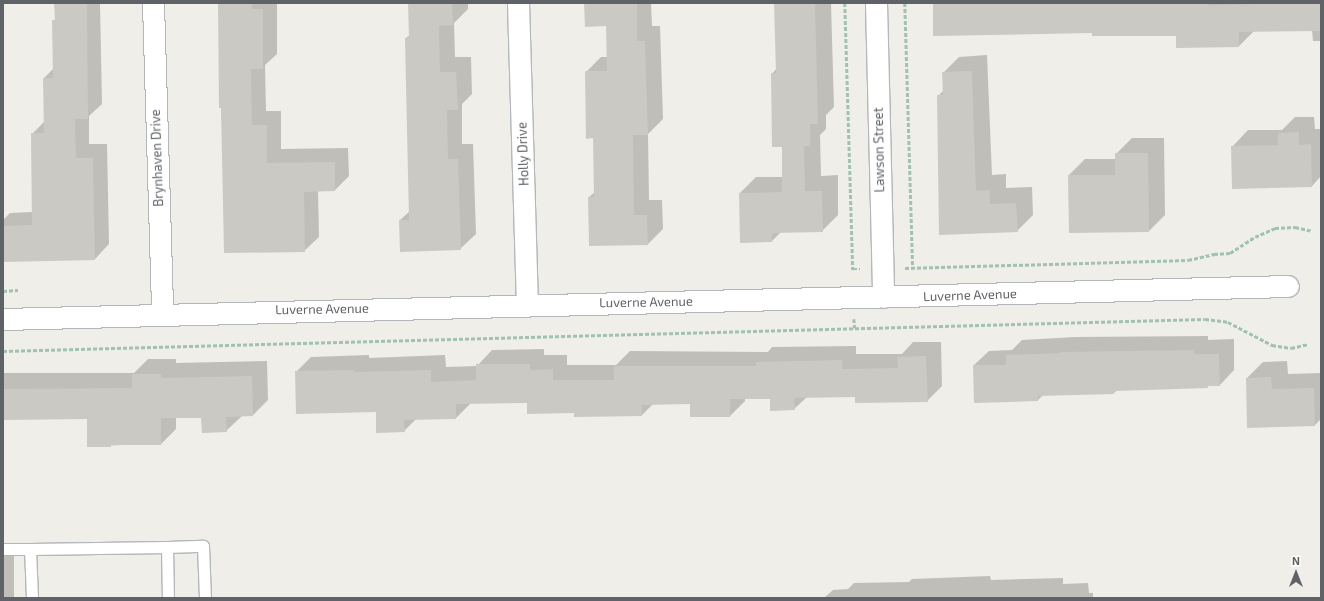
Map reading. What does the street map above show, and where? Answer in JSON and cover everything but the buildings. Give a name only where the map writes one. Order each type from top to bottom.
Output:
[{"type":"street","name":"Brynhaven Drive","points":[[153,3],[162,313]]},
{"type":"street","name":"Holly Drive","points":[[518,3],[527,304]]},
{"type":"street","name":"Lawson Street","points":[[876,3],[883,297]]},
{"type":"street","name":"Luverne Avenue","points":[[3,319],[162,313],[854,298],[1288,286]]},
{"type":"lane","points":[[3,549],[203,546],[205,598]]},
{"type":"lane","points":[[167,547],[168,598]]},
{"type":"lane","points":[[30,549],[32,598]]},
{"type":"path","points":[[845,3],[855,328]]},
{"type":"path","points":[[905,3],[913,267]]},
{"type":"path","points":[[853,269],[1188,260],[1214,254],[1230,253],[1255,237],[1275,228],[1295,227],[1312,231]]},
{"type":"path","points":[[3,291],[18,290]]},
{"type":"path","points":[[3,351],[1214,319],[1235,325],[1254,337],[1272,345],[1291,348],[1308,344]]}]
